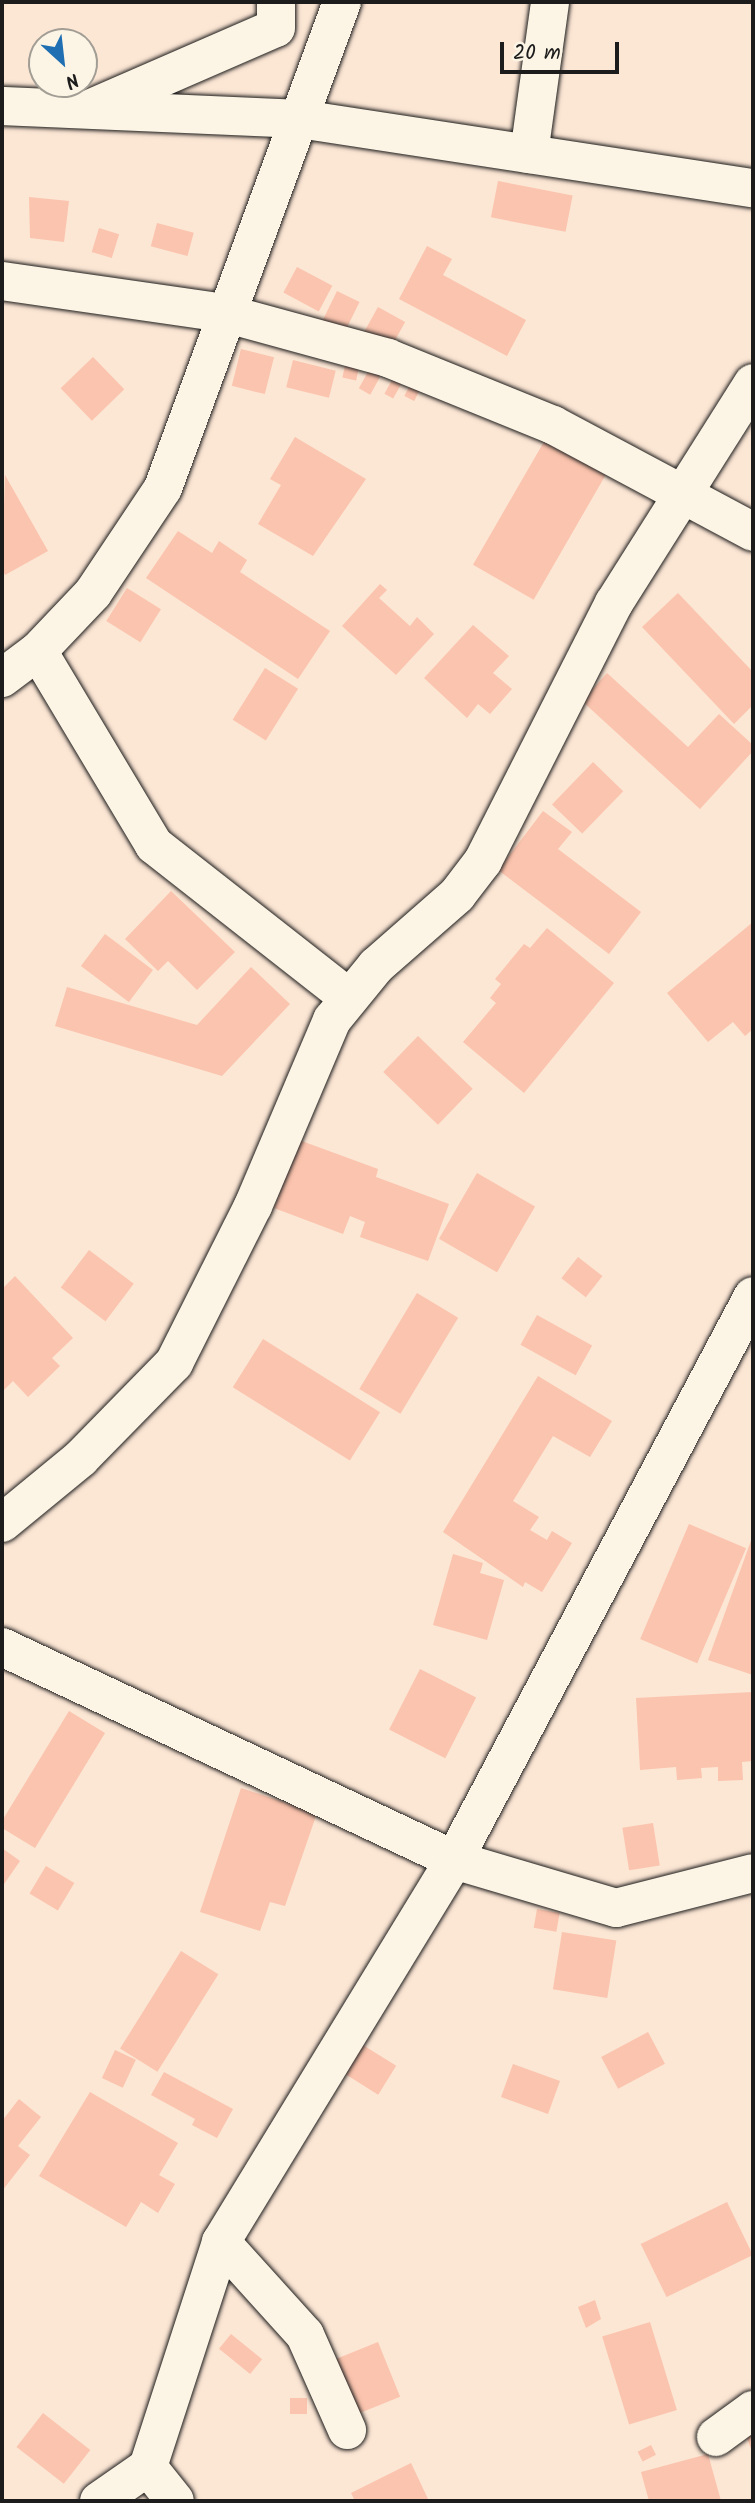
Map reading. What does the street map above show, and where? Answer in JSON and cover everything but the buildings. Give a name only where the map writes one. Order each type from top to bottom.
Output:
[{"type":"street","points":[[85,111],[276,28],[276,2]]},
{"type":"street","points":[[2,678],[38,651],[93,593],[163,488],[224,313],[300,119],[342,2]]},
{"type":"street","points":[[529,154],[550,2]]},
{"type":"street","points":[[2,106],[300,119],[753,188]]},
{"type":"street","points":[[2,281],[224,313],[388,358],[552,425],[753,532]]},
{"type":"street","points":[[2,1523],[81,1458],[174,1363],[253,1206],[332,1020],[376,967],[457,895],[482,861],[614,603],[753,383]]},
{"type":"street","points":[[38,651],[154,845],[349,998]]},
{"type":"street","points":[[99,2501],[148,2467],[221,2242],[454,1860],[753,1296]]},
{"type":"street","points":[[2,1647],[454,1860],[616,1908],[753,1873]]},
{"type":"street","points":[[221,2242],[305,2335],[347,2430]]},
{"type":"street","points":[[716,2437],[753,2410]]},
{"type":"street","points":[[148,2467],[175,2501]]}]
